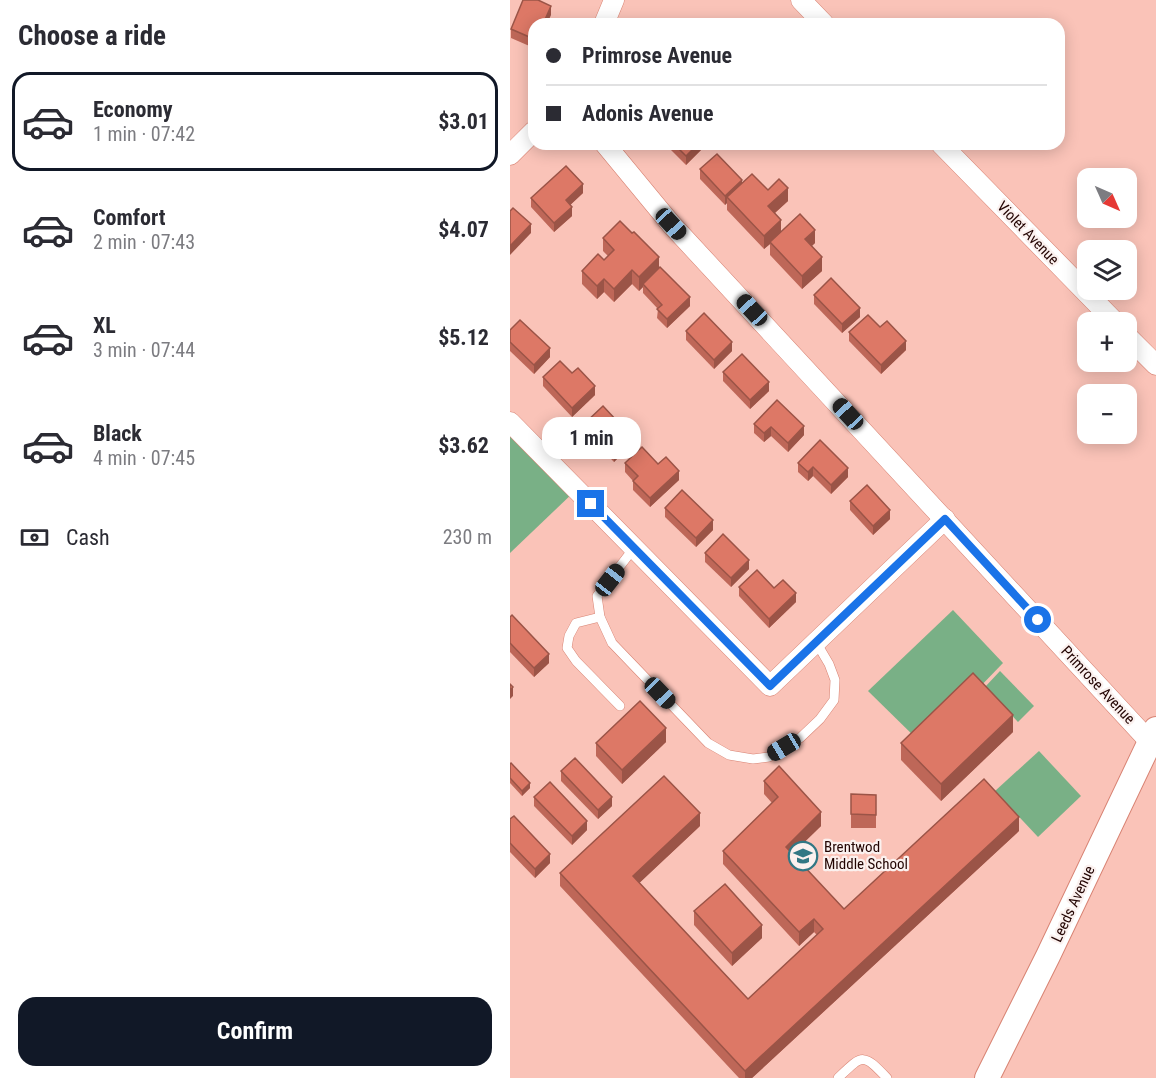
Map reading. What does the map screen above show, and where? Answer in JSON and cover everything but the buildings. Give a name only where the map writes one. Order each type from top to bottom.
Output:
[{"type":"street","points":[[606,18],[614,0]]},
{"type":"street","points":[[801,0],[818,18]]},
{"type":"street","points":[[510,155],[528,136]]},
{"type":"street","name":"Primrose Avenue","points":[[610,150],[671,224],[945,519],[1154,738]]},
{"type":"street","name":"Violet Avenue","points":[[947,150],[1105,312]]},
{"type":"street","points":[[1137,345],[1156,365]]},
{"type":"street","points":[[510,422],[770,686],[945,519]]},
{"type":"street","name":"Leeds Avenue","points":[[987,1078],[1154,738]]},
{"type":"lane","points":[[634,548],[597,596],[600,616],[612,643],[708,743],[729,755],[753,759],[769,757],[800,738],[820,719],[834,700],[835,680],[816,642]]},
{"type":"lane","points":[[600,616],[576,623],[569,636],[567,648],[576,661],[620,706]]},
{"type":"lane","points":[[838,1078],[857,1060],[864,1059],[869,1060],[887,1078]]},
{"type":"green space","points":[[510,422],[576,490],[510,553]]},
{"type":"green space","points":[[953,610],[1003,663],[920,742],[868,691]]},
{"type":"green space","points":[[1000,671],[1034,706],[1018,722],[985,687]]},
{"type":"green space","points":[[1039,751],[1081,796],[1038,837],[995,791]]},
{"type":"place","name":"Brentwod Middle School","points":[[803,856]]},
{"type":"route","points":[[591,504],[770,686],[945,519],[1038,620]]}]
